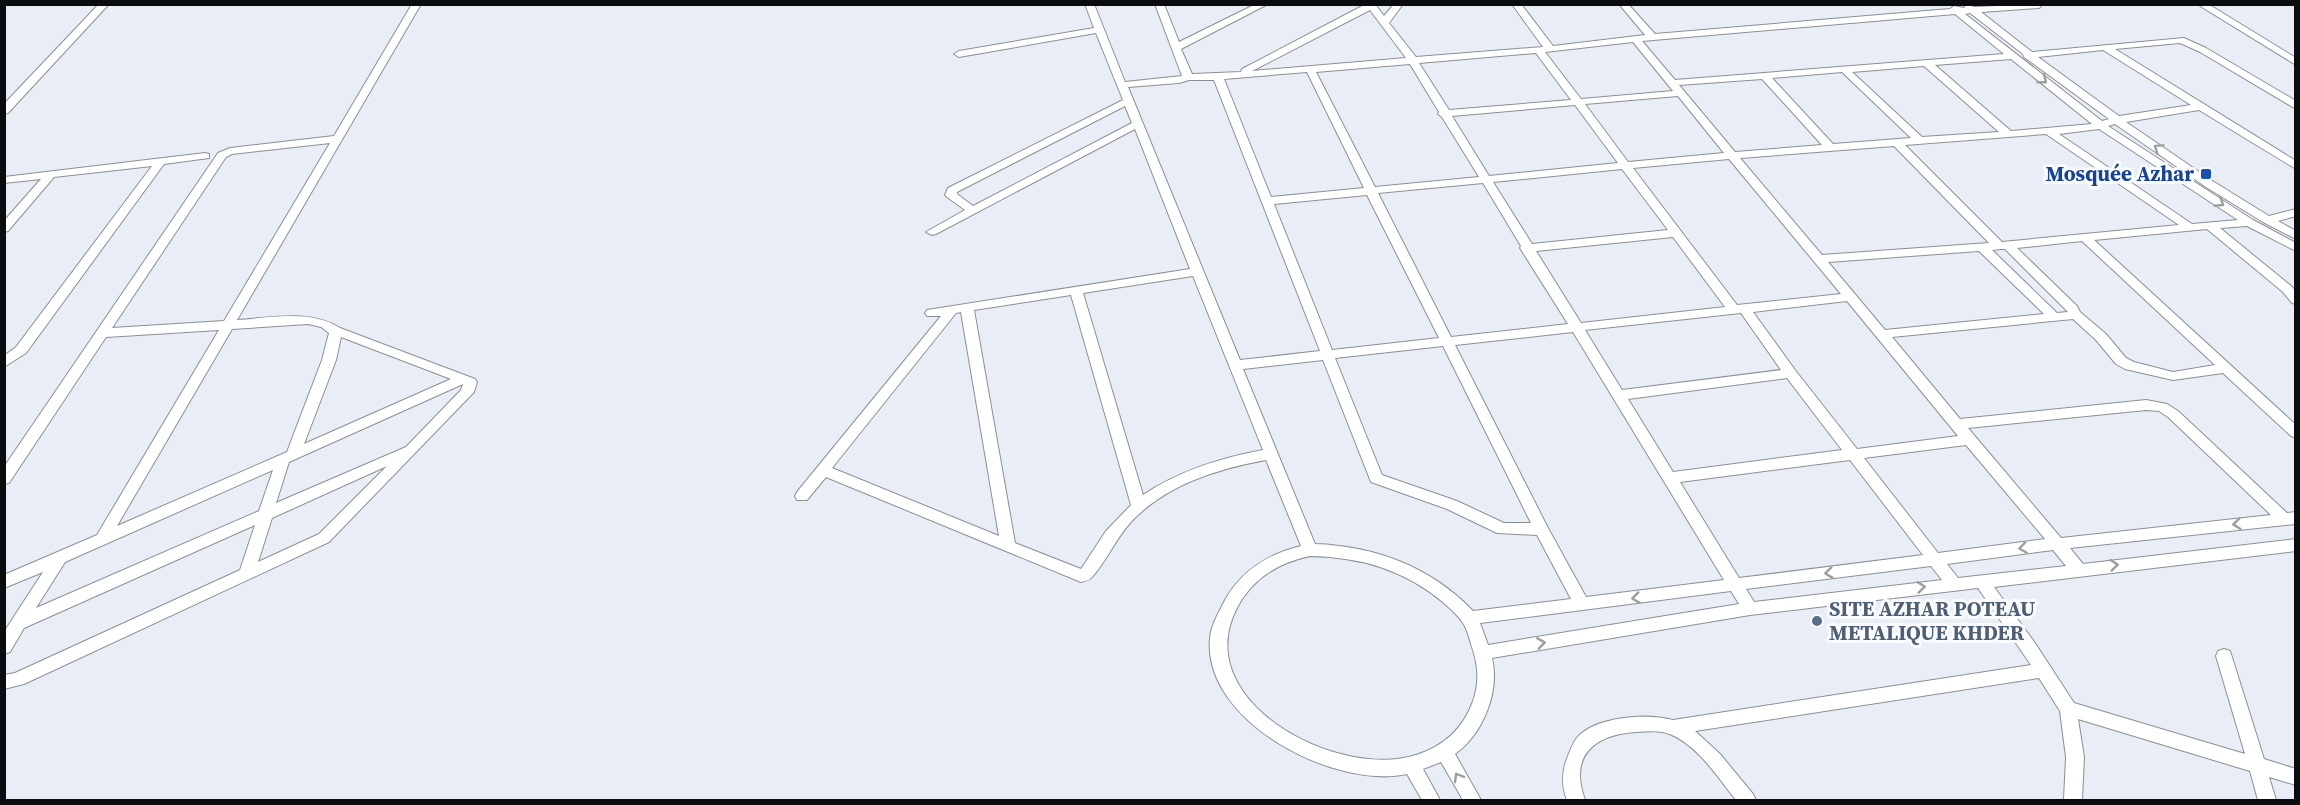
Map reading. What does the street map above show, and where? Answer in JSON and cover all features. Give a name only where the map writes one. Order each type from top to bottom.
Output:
[{"type":"street","points":[[4,111],[105,4]]},
{"type":"street","points":[[103,537],[417,4]]},
{"type":"street","points":[[1089,4],[1310,550]]},
{"type":"street","points":[[1159,4],[1188,77]]},
{"type":"street","points":[[1384,23],[1399,4]]},
{"type":"street","points":[[1516,4],[1550,49]]},
{"type":"street","points":[[1623,4],[1653,38]]},
{"type":"street","points":[[1121,85],[1179,80],[1188,77],[1218,77],[1550,49],[1960,7],[2039,4]]},
{"type":"street","points":[[2201,4],[2295,62]]},
{"type":"street","points":[[1175,48],[1262,5]]},
{"type":"street","points":[[1237,75],[1371,5],[1412,59],[1443,114],[1750,609]]},
{"type":"street","points":[[1960,7],[2116,120],[2267,220],[2295,236]]},
{"type":"street","points":[[1960,7],[2012,56],[2100,125],[2249,222],[2295,248]]},
{"type":"street","points":[[959,54],[1099,30]]},
{"type":"street","points":[[1636,40],[2078,569]]},
{"type":"street","points":[[2027,55],[2181,40],[2203,50],[2295,106]]},
{"type":"street","points":[[2104,47],[2295,166]]},
{"type":"street","points":[[1538,50],[1676,233],[1791,373],[1954,584]]},
{"type":"street","points":[[1443,114],[1576,102],[1765,76],[2012,56]]},
{"type":"street","points":[[1927,63],[2007,133]]},
{"type":"street","points":[[1311,69],[1541,529],[1582,604]]},
{"type":"street","points":[[1844,69],[1919,140]]},
{"type":"street","points":[[1765,76],[1830,147]]},
{"type":"street","points":[[1218,77],[1376,478],[1452,505],[1502,530],[1541,529]]},
{"type":"street","points":[[2275,93],[2295,91]]},
{"type":"street","points":[[973,211],[951,195],[952,190],[1128,101]]},
{"type":"street","points":[[1268,201],[1732,155],[2048,131],[2100,125],[2116,120],[2201,107]]},
{"type":"street","points":[[932,232],[1137,124]]},
{"type":"street","points":[[2048,131],[2192,229]]},
{"type":"street","points":[[4,480],[222,155],[230,151],[337,139]]},
{"type":"street","points":[[1896,142],[2073,309],[2075,314],[2101,337],[2121,361],[2130,366],[2173,376],[2226,368]]},
{"type":"street","points":[[4,180],[205,156]]},
{"type":"street","points":[[4,363],[21,350],[160,162]]},
{"type":"street","points":[[4,230],[50,175]]},
{"type":"street","points":[[2267,220],[2295,212]]},
{"type":"street","points":[[1819,259],[2192,229],[2249,222]]},
{"type":"street","points":[[2211,227],[2287,290],[2295,300]]},
{"type":"street","points":[[1526,248],[1676,233]]},
{"type":"street","points":[[2085,238],[2295,433]]},
{"type":"street","points":[[1982,247],[2055,318]]},
{"type":"street","points":[[931,313],[1197,272]]},
{"type":"street","points":[[1076,291],[1138,505]]},
{"type":"street","points":[[1234,365],[1447,340],[1577,329],[1850,297]]},
{"type":"street","points":[[802,496],[959,309]]},
{"type":"street","points":[[959,309],[1008,546]]},
{"type":"street","points":[[1883,334],[2055,318],[2075,314]]},
{"type":"street","points":[[4,682],[18,679],[324,538],[471,386],[470,382],[463,379],[336,331],[325,324],[308,320],[103,333]]},
{"type":"street","points":[[248,572],[265,514],[329,360],[336,331]]},
{"type":"street","points":[[1619,395],[1791,373]]},
{"type":"street","points":[[4,582],[463,379]]},
{"type":"street","points":[[1957,424],[2146,405],[2162,407],[2173,414],[2290,519]]},
{"type":"street","points":[[1670,478],[1970,439]]},
{"type":"street","points":[[19,623],[383,460],[408,451]]},
{"type":"street","points":[[823,470],[1081,576],[1086,574],[1112,534],[1138,505],[1192,474],[1225,463],[1271,454]]},
{"type":"street","points":[[1469,618],[2055,544],[2290,519]]},
{"type":"street","points":[[1483,653],[1750,609],[2295,545]]},
{"type":"street","points":[[1310,550],[1351,552],[1393,563],[1437,587],[1469,618],[1483,653],[1487,681],[1479,711],[1464,735],[1444,753],[1411,765],[1376,769],[1338,762],[1296,746],[1265,727],[1251,712],[1225,675],[1219,658],[1218,640],[1226,614],[1241,586],[1266,565],[1296,552],[1310,550]]},
{"type":"street","points":[[4,647],[58,559]]},
{"type":"street","points":[[1981,581],[2068,709],[2075,757],[2073,801]]},
{"type":"street","points":[[2224,656],[2267,801]]},
{"type":"street","points":[[1674,727],[2043,670]]},
{"type":"street","points":[[2068,709],[2295,777]]},
{"type":"street","points":[[1576,801],[1571,791],[1572,776],[1575,758],[1583,742],[1602,731],[1628,725],[1652,723],[1674,727],[1689,735],[1747,801]]},
{"type":"street","points":[[1444,753],[1472,801]]},
{"type":"street","points":[[1411,765],[1431,801]]},
{"type":"place","name":"Mosquée Azhar","points":[[2206,174]]},
{"type":"place","name":"SITE AZHAR POTEAU METALIQUE KHDER","points":[[1817,621]]}]
